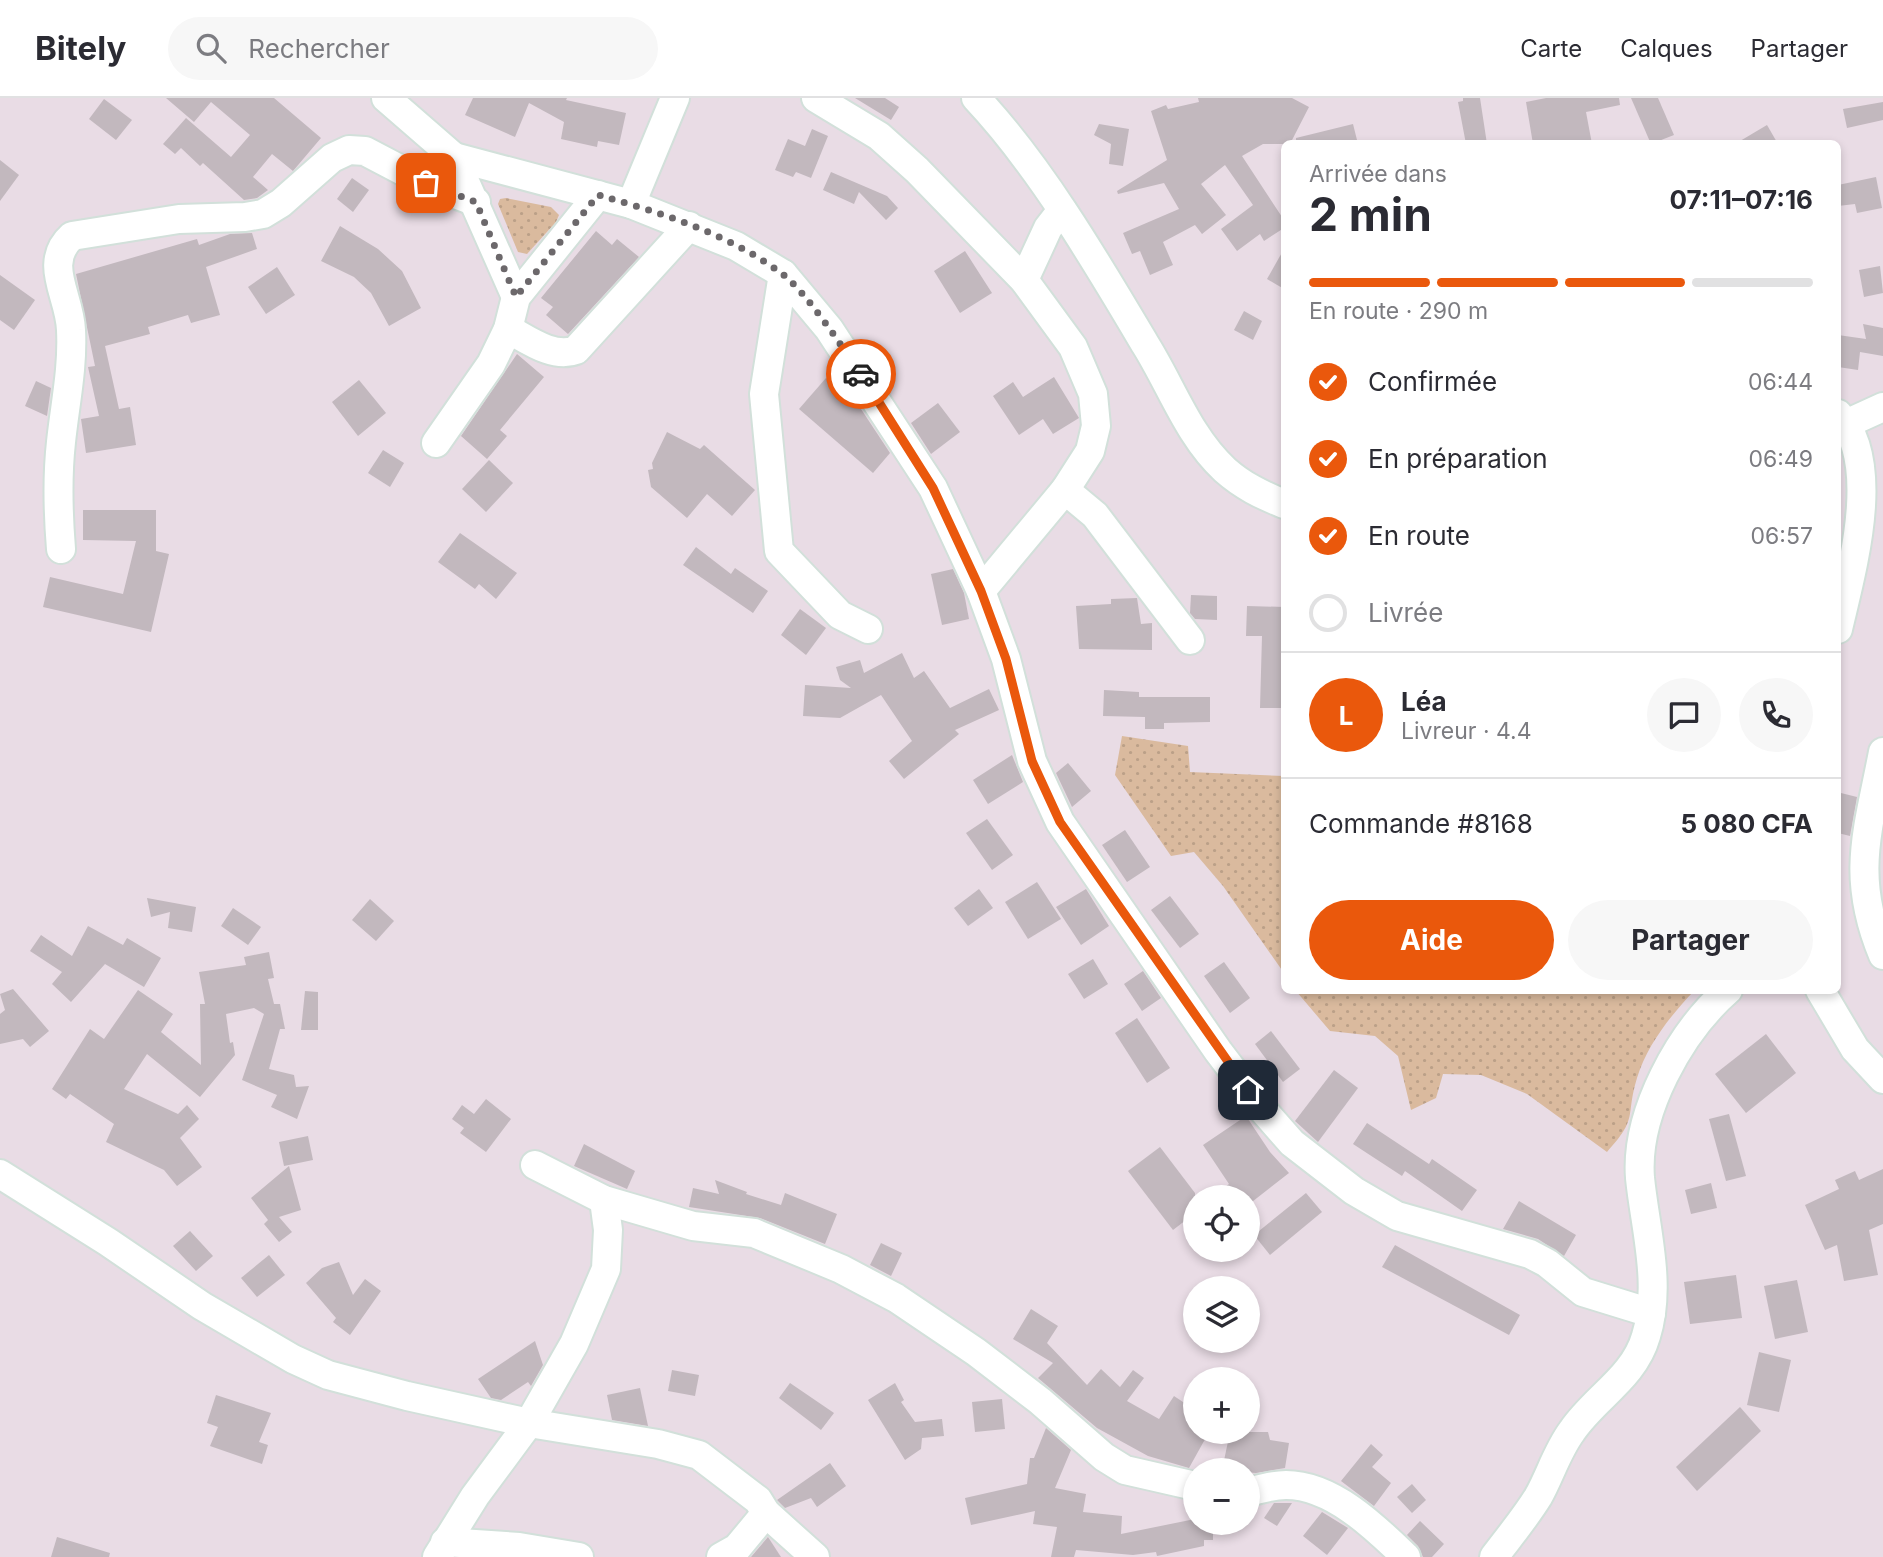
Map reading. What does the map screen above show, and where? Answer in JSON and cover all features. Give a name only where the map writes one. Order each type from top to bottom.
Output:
[{"type":"street","points":[[386,98],[454,157],[516,297]]},
{"type":"street","points":[[631,204],[675,98]]},
{"type":"street","points":[[816,98],[879,136],[917,170],[1024,280],[1073,346],[1093,394],[1096,426],[1090,451],[1065,490],[981,591]]},
{"type":"street","points":[[976,98],[1062,210],[1147,346],[1206,449],[1225,469],[1255,493],[1281,503]]},
{"type":"street","points":[[61,548],[57,500],[72,352],[71,323],[56,259],[61,247],[72,236],[179,219],[262,214],[281,203],[332,158],[349,150],[365,151],[426,183],[476,202]]},
{"type":"street","points":[[454,157],[631,204],[736,246],[783,274],[829,329],[933,488],[981,591],[1006,659],[1032,761],[1060,822],[1218,1051],[1292,1143],[1354,1191],[1397,1216],[1530,1254],[1547,1263],[1583,1292],[1651,1313]]},
{"type":"street","points":[[436,443],[491,364],[508,329],[516,297],[598,195]]},
{"type":"street","points":[[1024,280],[1048,228],[1062,210]]},
{"type":"street","points":[[508,329],[548,349],[567,354],[576,350],[689,226]]},
{"type":"street","points":[[783,274],[764,394],[779,551],[840,615],[868,629]]},
{"type":"street","points":[[1841,616],[1868,499],[1861,448],[1843,419],[1883,407]]},
{"type":"street","points":[[1065,490],[1096,515],[1190,640]]},
{"type":"street","points":[[1883,752],[1866,833],[1863,883],[1868,914],[1883,956]]},
{"type":"street","points":[[1494,1557],[1539,1496],[1572,1429],[1624,1377],[1646,1336],[1651,1313],[1648,1236],[1640,1175],[1642,1146],[1659,1087],[1670,1064],[1704,1014],[1724,994]]},
{"type":"street","points":[[1822,994],[1855,1049],[1883,1079]]},
{"type":"street","points":[[535,1166],[604,1200],[693,1226],[754,1233],[841,1269],[895,1298],[976,1352],[1040,1401],[1104,1457],[1125,1470],[1183,1483]]},
{"type":"street","points":[[0,1174],[129,1255],[202,1306],[293,1359],[328,1374],[407,1396],[529,1423],[658,1444],[699,1455],[758,1500],[766,1513],[815,1557]]},
{"type":"street","points":[[441,1550],[529,1423],[573,1344],[606,1269],[609,1246],[604,1200]]},
{"type":"street","points":[[1260,1490],[1283,1485],[1299,1486],[1325,1496],[1354,1511],[1406,1557]]},
{"type":"street","points":[[721,1557],[737,1548],[766,1513]]},
{"type":"street","points":[[441,1550],[519,1547],[579,1557]]},
{"type":"shaded area","points":[[500,199],[551,207],[559,215],[556,222],[527,254],[518,252],[498,204]]},
{"type":"shaded area","points":[[1122,736],[1188,746],[1190,772],[1281,776],[1281,969],[1223,886],[1194,852],[1171,856],[1115,775]]},
{"type":"shaded area","points":[[1299,994],[1691,994],[1653,1042],[1637,1078],[1630,1117],[1624,1131],[1607,1152],[1527,1094],[1481,1075],[1443,1074],[1436,1098],[1411,1110],[1398,1056],[1375,1036],[1330,1031]]},
{"type":"building","points":[[166,98],[274,98],[321,138],[293,171],[272,154],[253,177],[268,190],[257,198],[244,200],[203,163],[200,166],[181,148],[175,154],[163,144],[186,118],[231,157],[250,135],[211,102],[194,122]]},
{"type":"building","points":[[473,98],[567,98],[566,100],[626,113],[619,145],[598,141],[597,147],[561,139],[564,122],[529,103],[515,137],[465,115]]},
{"type":"building","points":[[855,98],[885,98],[899,107],[891,120]]},
{"type":"building","points":[[1198,98],[1292,98],[1309,107],[1292,140],[1281,140],[1281,144],[1263,144],[1242,156],[1281,215],[1281,230],[1264,241],[1260,234],[1237,251],[1221,229],[1253,205],[1225,165],[1201,184],[1226,215],[1202,234],[1195,225],[1163,242],[1173,265],[1150,275],[1140,251],[1132,254],[1123,233],[1179,209],[1164,183],[1118,194],[1117,191],[1167,160],[1151,111],[1166,105],[1168,109],[1199,102]]},
{"type":"building","points":[[1463,98],[1480,98],[1486,140],[1465,140],[1458,102],[1463,101]]},
{"type":"building","points":[[1546,98],[1619,98],[1620,105],[1586,112],[1591,140],[1532,140],[1526,102]]},
{"type":"building","points":[[1631,98],[1658,98],[1674,135],[1661,140],[1649,140]]},
{"type":"building","points":[[104,99],[132,120],[116,140],[89,119]]},
{"type":"building","points":[[1883,102],[1883,120],[1847,128],[1843,109]]},
{"type":"building","points":[[1099,124],[1129,129],[1123,166],[1109,164],[1111,144],[1094,135]]},
{"type":"building","points":[[1353,124],[1357,140],[1296,140]]},
{"type":"building","points":[[1767,125],[1776,140],[1742,140]]},
{"type":"building","points":[[812,129],[828,136],[811,178],[796,172],[793,177],[775,170],[788,139],[805,146]]},
{"type":"building","points":[[0,160],[19,175],[0,201]]},
{"type":"building","points":[[831,172],[887,196],[898,208],[886,220],[859,192],[854,204],[823,190]]},
{"type":"building","points":[[1876,177],[1882,208],[1857,213],[1855,204],[1841,206],[1841,184]]},
{"type":"building","points":[[352,178],[369,190],[353,212],[337,199]]},
{"type":"building","points":[[340,226],[378,249],[402,271],[421,308],[389,326],[371,293],[354,277],[321,261]]},
{"type":"building","points":[[596,231],[612,245],[617,239],[639,257],[568,334],[546,315],[553,307],[541,298]]},
{"type":"building","points":[[252,233],[257,249],[206,267],[220,315],[191,323],[188,315],[148,327],[150,334],[105,346],[119,409],[130,407],[136,445],[86,453],[81,419],[99,416],[88,367],[95,366],[76,274],[197,239],[199,245],[230,234]]},
{"type":"building","points":[[965,251],[992,293],[960,313],[934,271]]},
{"type":"building","points":[[1281,254],[1281,287],[1267,279]]},
{"type":"building","points":[[1880,266],[1883,293],[1864,297],[1859,270]]},
{"type":"building","points":[[277,267],[295,295],[266,314],[248,287]]},
{"type":"building","points":[[0,275],[35,300],[14,330],[0,320]]},
{"type":"building","points":[[1244,311],[1262,321],[1253,340],[1234,330]]},
{"type":"building","points":[[1863,324],[1883,328],[1883,356],[1860,352],[1858,370],[1841,367],[1841,335],[1866,339]]},
{"type":"building","points":[[517,354],[544,377],[500,430],[507,436],[487,459],[461,436]]},
{"type":"building","points":[[1054,377],[1079,418],[1053,434],[1043,419],[1019,435],[993,396],[1013,382],[1023,397]]},
{"type":"building","points":[[826,378],[861,409],[890,453],[873,473],[799,409]]},
{"type":"building","points":[[359,380],[386,413],[358,436],[332,402]]},
{"type":"building","points":[[36,381],[51,388],[47,416],[25,406]]},
{"type":"building","points":[[938,403],[960,432],[931,454],[911,423]]},
{"type":"building","points":[[667,432],[700,449],[704,445],[755,490],[732,516],[707,494],[687,518],[651,487],[648,470],[653,469],[652,463]]},
{"type":"building","points":[[383,450],[404,463],[390,487],[368,473]]},
{"type":"building","points":[[489,460],[513,483],[486,512],[462,489]]},
{"type":"building","points":[[83,510],[156,510],[156,551],[169,554],[151,632],[43,607],[50,577],[123,594],[136,541],[83,540]]},
{"type":"building","points":[[460,533],[517,573],[496,599],[479,584],[475,589],[438,562]]},
{"type":"building","points":[[696,547],[731,574],[735,568],[768,591],[753,613],[683,565]]},
{"type":"building","points":[[953,569],[964,593],[969,619],[942,625],[931,574]]},
{"type":"building","points":[[1191,595],[1217,596],[1217,620],[1195,619],[1190,613]]},
{"type":"building","points":[[1137,598],[1141,624],[1152,623],[1152,650],[1079,649],[1076,606],[1111,604],[1111,599]]},
{"type":"building","points":[[1247,606],[1281,607],[1281,708],[1260,708],[1262,636],[1246,636]]},
{"type":"building","points":[[800,609],[826,628],[806,655],[781,635]]},
{"type":"building","points":[[902,653],[914,678],[924,671],[950,708],[989,689],[999,710],[955,730],[959,734],[904,779],[889,761],[912,741],[881,695],[840,718],[803,716],[805,685],[851,688],[840,680],[836,667],[860,660],[864,673]]},
{"type":"building","points":[[1104,690],[1139,692],[1139,697],[1210,697],[1210,722],[1164,723],[1164,729],[1145,729],[1145,717],[1103,716]]},
{"type":"building","points":[[1012,755],[1023,782],[988,804],[973,780]]},
{"type":"building","points":[[1068,763],[1091,791],[1072,807],[1056,773]]},
{"type":"building","points":[[1841,793],[1857,797],[1850,836],[1841,834]]},
{"type":"building","points":[[987,819],[1013,855],[992,870],[966,833]]},
{"type":"building","points":[[1125,830],[1150,867],[1127,882],[1102,845]]},
{"type":"building","points":[[1037,882],[1061,919],[1028,939],[1005,902]]},
{"type":"building","points":[[979,889],[993,908],[968,926],[954,908]]},
{"type":"building","points":[[1086,889],[1109,926],[1081,945],[1056,907]]},
{"type":"building","points":[[1170,896],[1199,934],[1180,948],[1151,910]]},
{"type":"building","points":[[147,898],[196,907],[192,932],[168,928],[170,912],[151,917]]},
{"type":"building","points":[[370,899],[394,921],[376,941],[352,920]]},
{"type":"building","points":[[233,908],[261,927],[248,945],[221,926]]},
{"type":"building","points":[[88,926],[123,945],[127,938],[161,958],[144,987],[105,964],[71,1002],[52,984],[62,972],[30,951],[41,935],[72,956]]},
{"type":"building","points":[[269,952],[274,978],[268,979],[274,1004],[280,1004],[285,1029],[280,1029],[269,1069],[294,1075],[296,1087],[309,1086],[297,1119],[271,1107],[277,1095],[242,1080],[264,1014],[254,1008],[226,1014],[230,1043],[233,1042],[235,1055],[200,1097],[147,1054],[124,1089],[178,1114],[187,1105],[199,1119],[180,1138],[202,1167],[177,1186],[164,1170],[106,1142],[114,1124],[70,1094],[66,1099],[52,1089],[90,1029],[104,1039],[138,990],[173,1014],[161,1032],[201,1065],[200,1004],[205,1004],[199,972],[246,965],[244,957]]},
{"type":"building","points":[[1093,959],[1108,984],[1084,999],[1068,974]]},
{"type":"building","points":[[1224,962],[1250,998],[1230,1013],[1204,976]]},
{"type":"building","points":[[1143,971],[1161,998],[1142,1011],[1124,984]]},
{"type":"building","points":[[13,989],[49,1031],[30,1047],[23,1039],[0,1044],[0,1014],[5,1010],[0,994]]},
{"type":"building","points":[[305,991],[318,992],[318,1030],[301,1030]]},
{"type":"building","points":[[1137,1018],[1170,1068],[1147,1083],[1115,1033]]},
{"type":"building","points":[[1271,1031],[1300,1069],[1283,1082],[1255,1044]]},
{"type":"building","points":[[1766,1034],[1796,1073],[1746,1113],[1715,1074]]},
{"type":"building","points":[[1334,1070],[1358,1088],[1318,1142],[1295,1121]]},
{"type":"building","points":[[486,1099],[511,1119],[486,1152],[460,1133],[464,1128],[452,1119],[462,1105],[474,1114]]},
{"type":"building","points":[[1729,1114],[1746,1176],[1726,1181],[1709,1119]]},
{"type":"building","points":[[1246,1116],[1270,1152],[1289,1173],[1260,1196],[1260,1185],[1228,1185],[1203,1145]]},
{"type":"building","points":[[1367,1123],[1429,1164],[1432,1159],[1477,1190],[1462,1211],[1405,1171],[1402,1176],[1353,1144]]},
{"type":"building","points":[[308,1136],[313,1160],[284,1166],[279,1142]]},
{"type":"building","points":[[584,1144],[635,1171],[627,1189],[574,1166]]},
{"type":"building","points":[[1160,1147],[1189,1185],[1183,1185],[1183,1222],[1173,1230],[1128,1171]]},
{"type":"building","points":[[289,1166],[301,1210],[279,1217],[292,1232],[279,1242],[264,1224],[268,1220],[251,1198]]},
{"type":"building","points":[[1883,1169],[1883,1224],[1869,1230],[1878,1275],[1844,1281],[1837,1245],[1825,1250],[1805,1205],[1839,1189],[1835,1180],[1855,1171],[1859,1180]]},
{"type":"building","points":[[715,1180],[747,1192],[746,1194],[781,1205],[785,1193],[837,1214],[825,1244],[760,1218],[689,1207],[693,1188],[719,1194]]},
{"type":"building","points":[[1711,1183],[1717,1208],[1691,1214],[1685,1190]]},
{"type":"building","points":[[1306,1193],[1322,1212],[1270,1255],[1260,1242],[1260,1230]]},
{"type":"building","points":[[1519,1201],[1576,1235],[1564,1256],[1538,1239],[1503,1229]]},
{"type":"building","points":[[190,1231],[213,1256],[196,1271],[173,1246]]},
{"type":"building","points":[[881,1243],[902,1253],[891,1276],[870,1265]]},
{"type":"building","points":[[1395,1245],[1520,1315],[1509,1335],[1382,1267]]},
{"type":"building","points":[[269,1255],[285,1275],[257,1297],[241,1278]]},
{"type":"building","points":[[339,1262],[353,1295],[365,1279],[381,1291],[350,1335],[333,1322],[336,1318],[306,1283],[322,1268]]},
{"type":"building","points":[[1736,1275],[1742,1318],[1690,1324],[1684,1282]]},
{"type":"building","points":[[1797,1280],[1808,1332],[1775,1339],[1764,1286]]},
{"type":"building","points":[[1031,1309],[1058,1326],[1047,1343],[1087,1385],[1101,1369],[1120,1387],[1133,1370],[1144,1378],[1127,1401],[1159,1419],[1174,1396],[1183,1402],[1183,1444],[1202,1444],[1195,1458],[1183,1458],[1183,1466],[1148,1456],[1097,1428],[1038,1378],[1053,1363],[1013,1339]]},
{"type":"building","points":[[535,1341],[543,1365],[531,1386],[528,1382],[501,1400],[491,1398],[478,1379]]},
{"type":"building","points":[[1759,1352],[1791,1360],[1779,1412],[1747,1405]]},
{"type":"building","points":[[672,1370],[699,1375],[695,1396],[668,1391]]},
{"type":"building","points":[[790,1383],[834,1413],[821,1430],[779,1398]]},
{"type":"building","points":[[895,1383],[904,1400],[901,1402],[915,1422],[942,1419],[944,1436],[922,1438],[921,1449],[905,1460],[868,1400]]},
{"type":"building","points":[[640,1388],[648,1426],[612,1420],[607,1395]]},
{"type":"building","points":[[216,1395],[271,1413],[259,1442],[268,1445],[262,1464],[210,1446],[218,1427],[207,1423]]},
{"type":"building","points":[[1002,1399],[1005,1429],[975,1432],[972,1402]]},
{"type":"building","points":[[1740,1407],[1761,1431],[1697,1491],[1676,1467]]},
{"type":"building","points":[[1046,1428],[1071,1450],[1055,1488],[1086,1494],[1083,1512],[1122,1516],[1121,1534],[1183,1521],[1183,1535],[1213,1535],[1213,1540],[1204,1540],[1204,1546],[1157,1556],[1156,1552],[1133,1555],[1076,1550],[1074,1557],[1051,1557],[1057,1527],[1033,1524],[1035,1511],[971,1525],[965,1498],[1027,1484],[1030,1458],[1034,1458]]},
{"type":"building","points":[[1260,1432],[1268,1432],[1270,1440],[1289,1443],[1285,1468],[1260,1472],[1260,1458],[1225,1458],[1227,1444],[1260,1444]]},
{"type":"building","points":[[1371,1444],[1383,1455],[1372,1467],[1391,1483],[1374,1506],[1341,1481]]},
{"type":"building","points":[[830,1463],[846,1486],[817,1507],[811,1498],[785,1508],[777,1500]]},
{"type":"building","points":[[1412,1484],[1426,1500],[1412,1513],[1397,1497]]},
{"type":"building","points":[[1274,1503],[1292,1503],[1277,1526],[1264,1518]]},
{"type":"building","points":[[1322,1512],[1348,1528],[1327,1555],[1303,1536]]},
{"type":"building","points":[[1420,1521],[1444,1544],[1432,1557],[1423,1557],[1418,1546],[1407,1535]]},
{"type":"building","points":[[57,1537],[110,1553],[109,1557],[51,1557]]},
{"type":"building","points":[[768,1537],[781,1557],[751,1557]]},
{"type":"way so far","points":[[426,183],[476,202],[516,297],[598,195],[631,204],[736,246],[783,274],[829,329],[861,374]]},
{"type":"route","points":[[861,374],[933,488],[981,591],[1006,659],[1032,761],[1060,822],[1218,1051],[1248,1090]]}]
